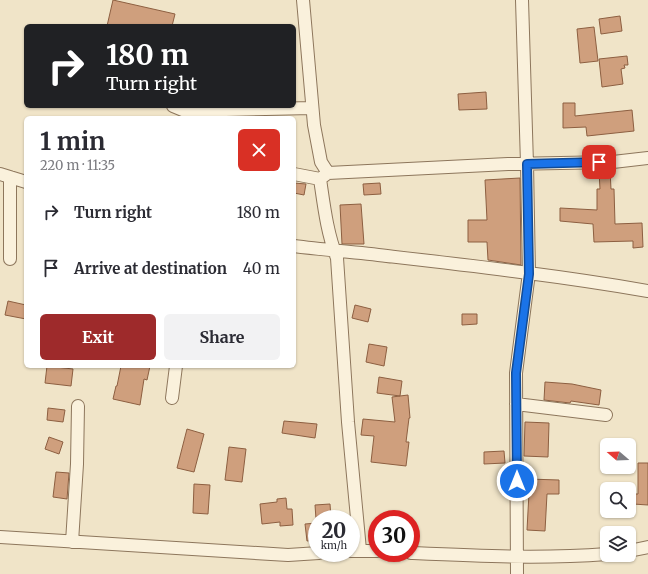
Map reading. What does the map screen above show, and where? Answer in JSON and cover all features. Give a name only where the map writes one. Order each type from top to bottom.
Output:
[{"type":"street","points":[[303,0],[312,108],[324,176],[327,224],[337,258],[353,510]]},
{"type":"street","points":[[517,574],[516,373],[529,274],[522,0]]},
{"type":"street","points":[[178,108],[185,111],[312,108]]},
{"type":"street","points":[[296,174],[324,176],[527,164],[614,162],[648,158]]},
{"type":"street","points":[[10,259],[5,176],[24,181]]},
{"type":"street","points":[[296,246],[585,280],[648,291]]},
{"type":"street","points":[[172,398],[176,368]]},
{"type":"street","points":[[516,404],[606,414]]},
{"type":"street","points":[[72,542],[77,464],[78,406]]},
{"type":"street","points":[[0,537],[288,555],[308,554]]},
{"type":"street","points":[[636,550],[648,547]]},
{"type":"street","points":[[420,552],[563,558],[600,555]]},
{"type":"building","points":[[113,0],[175,14],[172,24],[107,24]]},
{"type":"building","points":[[620,16],[622,31],[601,34],[599,19]]},
{"type":"building","points":[[594,27],[598,61],[580,63],[577,29]]},
{"type":"building","points":[[627,56],[628,65],[624,65],[625,68],[621,69],[623,84],[602,87],[599,59]]},
{"type":"building","points":[[486,92],[487,109],[459,110],[458,94]]},
{"type":"building","points":[[563,103],[575,103],[575,116],[632,110],[634,131],[587,136],[586,127],[563,128]]},
{"type":"building","points":[[610,170],[611,189],[614,189],[615,224],[642,223],[643,247],[633,248],[633,241],[594,242],[593,224],[560,221],[560,208],[597,210],[597,189],[600,189],[599,171]]},
{"type":"building","points":[[520,178],[521,265],[488,260],[487,242],[468,242],[468,220],[487,220],[485,180]]},
{"type":"building","points":[[296,183],[306,184],[304,195],[296,193]]},
{"type":"building","points":[[380,183],[381,194],[364,195],[363,184]]},
{"type":"building","points":[[361,204],[364,244],[342,244],[340,205]]},
{"type":"building","points":[[8,301],[24,305],[24,319],[5,315]]},
{"type":"building","points":[[355,305],[371,309],[368,322],[352,318]]},
{"type":"building","points":[[462,314],[477,314],[477,324],[462,325]]},
{"type":"building","points":[[369,344],[387,347],[384,366],[366,362]]},
{"type":"building","points":[[47,368],[73,369],[71,386],[45,383]]},
{"type":"building","points":[[121,368],[150,368],[147,380],[144,379],[140,405],[113,399]]},
{"type":"building","points":[[379,377],[402,381],[400,396],[377,393]]},
{"type":"building","points":[[545,382],[572,384],[601,390],[599,405],[571,401],[570,403],[544,400]]},
{"type":"building","points":[[408,395],[410,418],[406,442],[409,442],[406,466],[371,462],[374,436],[361,435],[363,419],[395,422],[392,397]]},
{"type":"building","points":[[48,408],[65,410],[63,422],[47,420]]},
{"type":"building","points":[[284,421],[317,424],[315,438],[282,433]]},
{"type":"building","points":[[525,422],[549,423],[548,457],[524,456]]},
{"type":"building","points":[[187,429],[204,434],[194,472],[177,468]]},
{"type":"building","points":[[49,437],[63,442],[59,454],[45,449]]},
{"type":"building","points":[[229,447],[246,449],[242,482],[225,480]]},
{"type":"building","points":[[504,451],[505,463],[484,464],[484,452]]},
{"type":"building","points":[[638,463],[648,463],[648,505],[636,504],[636,494],[638,494]]},
{"type":"building","points":[[56,472],[69,473],[67,499],[53,497]]},
{"type":"building","points":[[528,479],[559,480],[559,494],[547,494],[545,531],[527,530],[529,493],[527,493]]},
{"type":"building","points":[[194,484],[210,485],[208,514],[193,513]]},
{"type":"building","points":[[286,498],[287,509],[292,509],[293,525],[280,526],[280,522],[262,524],[260,504],[277,502],[277,499]]},
{"type":"building","points":[[330,504],[330,510],[315,510],[315,505]]},
{"type":"building","points":[[305,524],[308,524],[308,541],[307,541]]},
{"type":"route","points":[[517,481],[516,373],[529,274],[527,164],[599,162]]}]
